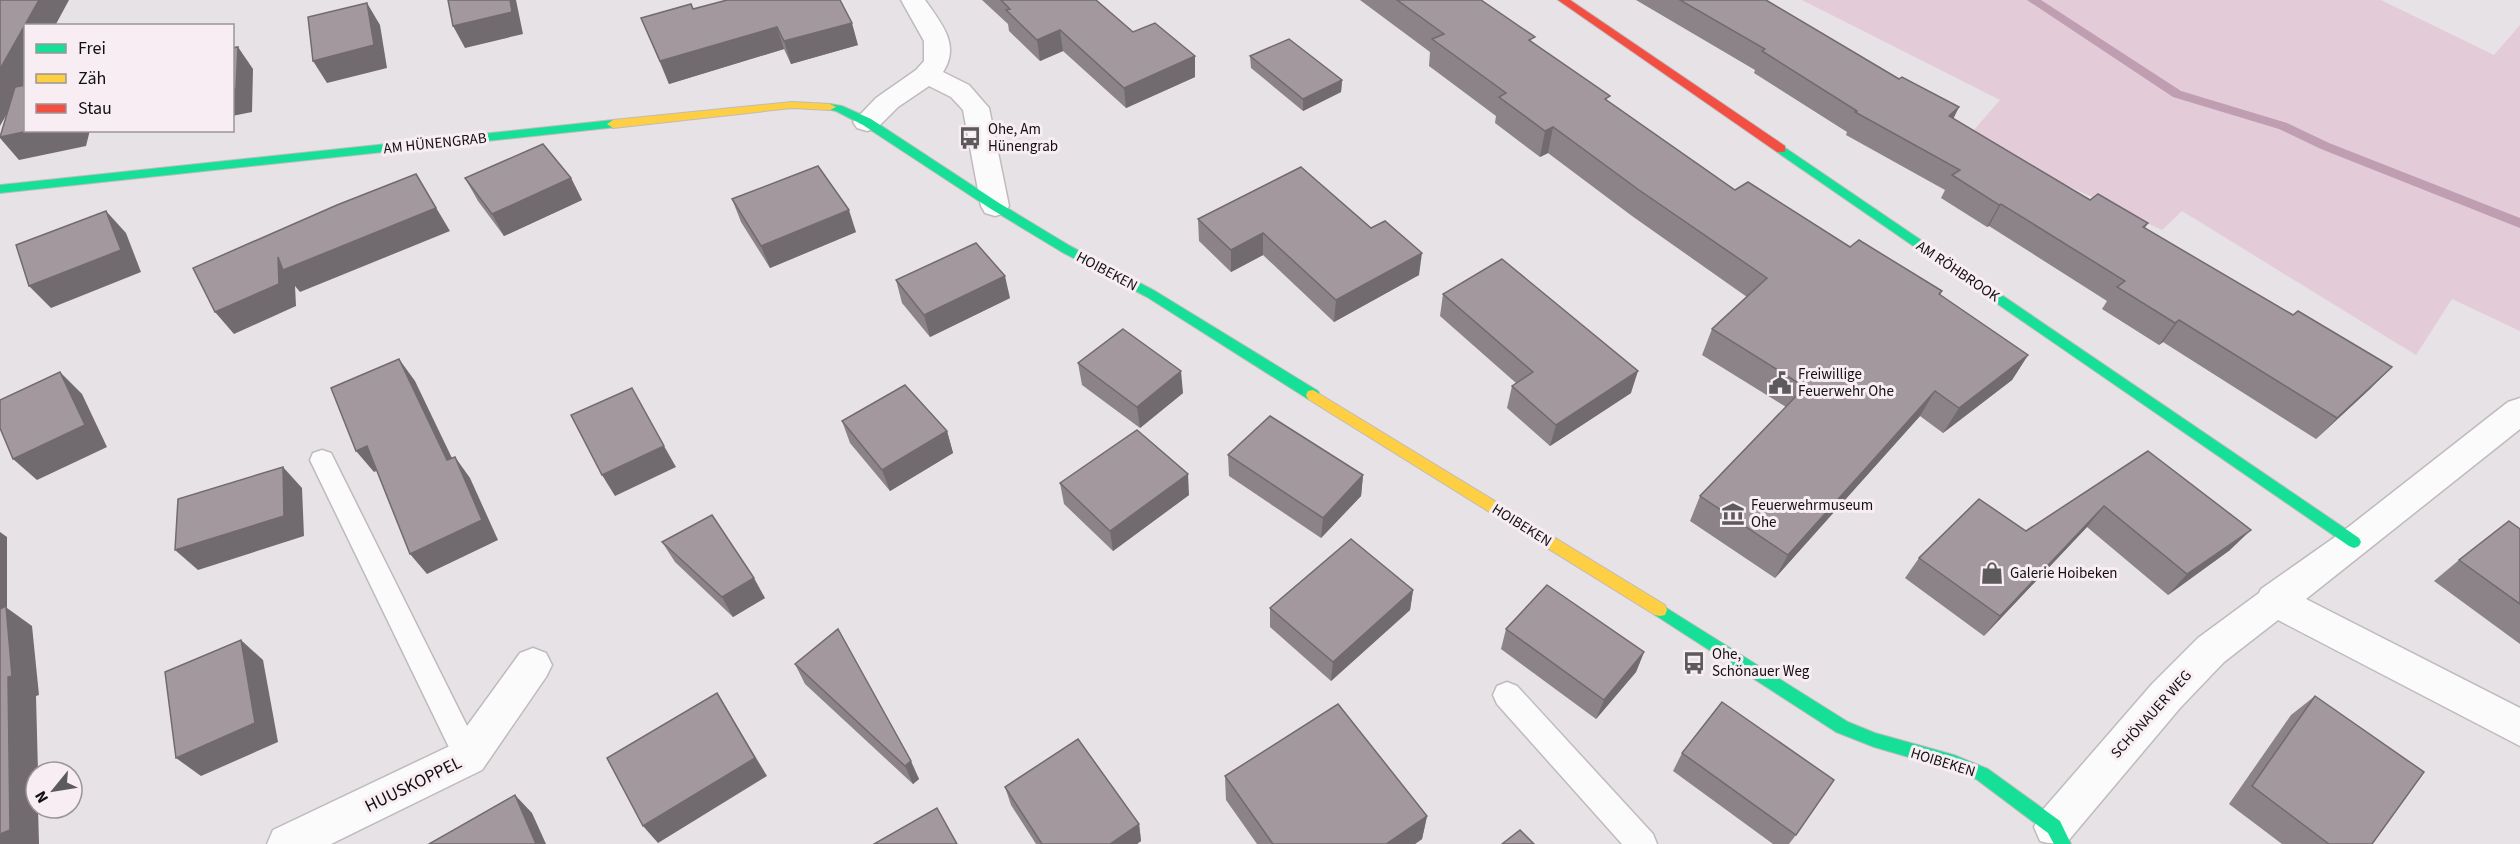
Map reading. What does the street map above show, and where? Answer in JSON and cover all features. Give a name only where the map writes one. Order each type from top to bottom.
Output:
[{"type":"street","points":[[867,122],[889,100],[927,75],[938,60],[937,42],[930,26],[913,0]]},
{"type":"street","name":"AM RÖHBROOK","points":[[1563,0],[2354,542]]},
{"type":"street","points":[[927,75],[960,91],[976,108],[995,206]]},
{"type":"street","name":"AM HÜNENGRAB","points":[[0,189],[792,105],[820,105],[838,108],[867,122]]},
{"type":"street","name":"HOIBEKEN","points":[[867,122],[995,206],[1066,249],[1151,294],[1709,640],[1842,727],[1874,740],[1954,763],[1982,774],[2058,836]]},
{"type":"street","name":"SCHÖNAUER WEG","points":[[2058,836],[2166,696],[2211,650],[2274,600],[2354,542],[2520,411]]},
{"type":"street","points":[[2274,600],[2520,728]]},
{"type":"street","name":"HUUSKOPPEL","points":[[288,844],[468,757],[533,665]]},
{"type":"lane","points":[[322,460],[468,757]]},
{"type":"lane","points":[[1507,695],[1642,844]]},
{"type":"shaded area","points":[[1802,0],[2381,0],[2494,55],[2520,25],[2520,331],[2452,299],[2416,355],[2182,211],[2162,230],[1967,138],[2000,100]]},
{"type":"building","points":[[0,0],[39,0],[24,24],[0,69]]},
{"type":"building","points":[[448,0],[510,0],[512,12],[453,26]]},
{"type":"building","points":[[727,0],[840,0],[852,23],[784,41],[777,27],[660,61],[641,18],[691,4],[693,9]]},
{"type":"building","points":[[1001,0],[1096,0],[1133,32],[1155,23],[1195,56],[1124,88],[1060,30],[1037,40],[1006,10],[1010,9]]},
{"type":"building","points":[[1397,0],[1481,0],[1535,37],[1529,40],[1610,96],[1605,99],[1735,190],[1748,182],[1850,247],[1859,240],[1942,291],[1939,294],[2028,355],[1959,408],[1935,391],[1788,555],[1700,496],[1805,387],[1712,329],[1767,278],[1639,190],[1553,127],[1545,131],[1499,97],[1506,93],[1432,39],[1444,34]]},
{"type":"building","points":[[1680,0],[1766,0],[1899,79],[1902,77],[1959,107],[1949,116],[2090,200],[2098,194],[2148,223],[2143,227],[2293,315],[2298,311],[2392,367],[2337,418],[2179,320],[2175,323],[2117,287],[2125,281],[1952,175],[1960,170],[1855,112],[1857,111],[1762,51],[1765,49]]},
{"type":"building","points":[[367,3],[374,45],[313,61],[308,17]]},
{"type":"building","points":[[1289,39],[1342,80],[1303,99],[1250,56]]},
{"type":"building","points":[[238,47],[236,89],[234,90],[234,48]]},
{"type":"building","points":[[24,85],[24,132],[0,137],[15,87]]},
{"type":"building","points":[[543,144],[571,178],[492,214],[465,178]]},
{"type":"building","points":[[818,166],[849,210],[761,246],[732,199]]},
{"type":"building","points":[[1301,167],[1371,228],[1385,221],[1422,253],[1336,300],[1263,233],[1231,250],[1198,219]]},
{"type":"building","points":[[416,174],[436,208],[283,270],[278,257],[279,284],[215,312],[193,268],[337,205]]},
{"type":"building","points":[[106,211],[121,250],[29,286],[16,245]]},
{"type":"building","points":[[976,243],[1005,276],[924,315],[896,280]]},
{"type":"building","points":[[1502,259],[1638,371],[1556,425],[1512,386],[1533,372],[1443,294]]},
{"type":"building","points":[[1123,329],[1181,371],[1137,407],[1078,363]]},
{"type":"building","points":[[399,359],[447,460],[455,457],[482,520],[410,554],[367,446],[356,451],[331,388]]},
{"type":"building","points":[[60,372],[85,425],[13,459],[0,428],[0,400]]},
{"type":"building","points":[[905,385],[947,431],[882,470],[842,421]]},
{"type":"building","points":[[632,388],[664,446],[602,475],[571,415]]},
{"type":"building","points":[[1270,416],[1363,475],[1323,518],[1228,455]]},
{"type":"building","points":[[1137,430],[1188,474],[1110,531],[1060,483]]},
{"type":"building","points":[[2148,451],[2251,530],[2187,574],[2104,506],[2000,616],[1919,558],[1979,499],[2026,531]]},
{"type":"building","points":[[283,467],[284,516],[175,550],[178,499]]},
{"type":"building","points":[[712,515],[754,578],[722,597],[662,542]]},
{"type":"building","points":[[2509,521],[2520,529],[2520,604],[2459,560]]},
{"type":"building","points":[[1351,539],[1413,590],[1333,662],[1270,608]]},
{"type":"building","points":[[1547,585],[1644,652],[1604,700],[1506,629]]},
{"type":"building","points":[[6,606],[12,676],[8,677],[10,830],[0,834],[0,609]]},
{"type":"building","points":[[838,629],[911,761],[905,766],[795,664]]},
{"type":"building","points":[[241,640],[255,723],[176,758],[165,672]]},
{"type":"building","points":[[717,693],[755,758],[643,826],[607,758]]},
{"type":"building","points":[[2315,696],[2424,772],[2372,844],[2329,844],[2252,786]]},
{"type":"building","points":[[1722,702],[1834,780],[1796,835],[1682,753]]},
{"type":"building","points":[[1338,704],[1427,816],[1386,844],[1273,844],[1225,776]]},
{"type":"building","points":[[1078,739],[1139,824],[1110,844],[1042,844],[1005,787]]},
{"type":"building","points":[[515,795],[536,844],[429,844]]},
{"type":"building","points":[[937,808],[957,844],[874,844]]},
{"type":"building","points":[[1520,830],[1534,844],[1502,844]]},
{"type":"waterway","points":[[2033,0],[2177,94],[2283,126],[2325,146],[2520,223]]},
{"type":"traffic: fast","points":[[830,107],[838,108],[867,122],[995,206],[1066,249],[1151,294],[1313,395]]},
{"type":"traffic: fast","points":[[0,189],[613,124]]},
{"type":"traffic: fast","points":[[1781,149],[2354,542]]},
{"type":"traffic: fast","points":[[1660,610],[1842,727],[1874,740],[1954,763],[1982,774],[2054,827],[2063,844]]},
{"type":"traffic: slow","points":[[613,124],[792,105],[830,107]]},
{"type":"traffic: slow","points":[[1313,395],[1660,610]]},
{"type":"traffic: jam","points":[[1563,0],[1781,149]]},
{"type":"place","name":"Ohe, Am Hünengrab","points":[[970,138]]},
{"type":"place","name":"Freiwillige Feuerwehr Ohe","points":[[1780,383]]},
{"type":"place","name":"Feuerwehrmuseum Ohe","points":[[1733,514]]},
{"type":"place","name":"Galerie Hoibeken","points":[[1992,573]]},
{"type":"place","name":"Ohe, Schönauer Weg","points":[[1694,663]]}]
